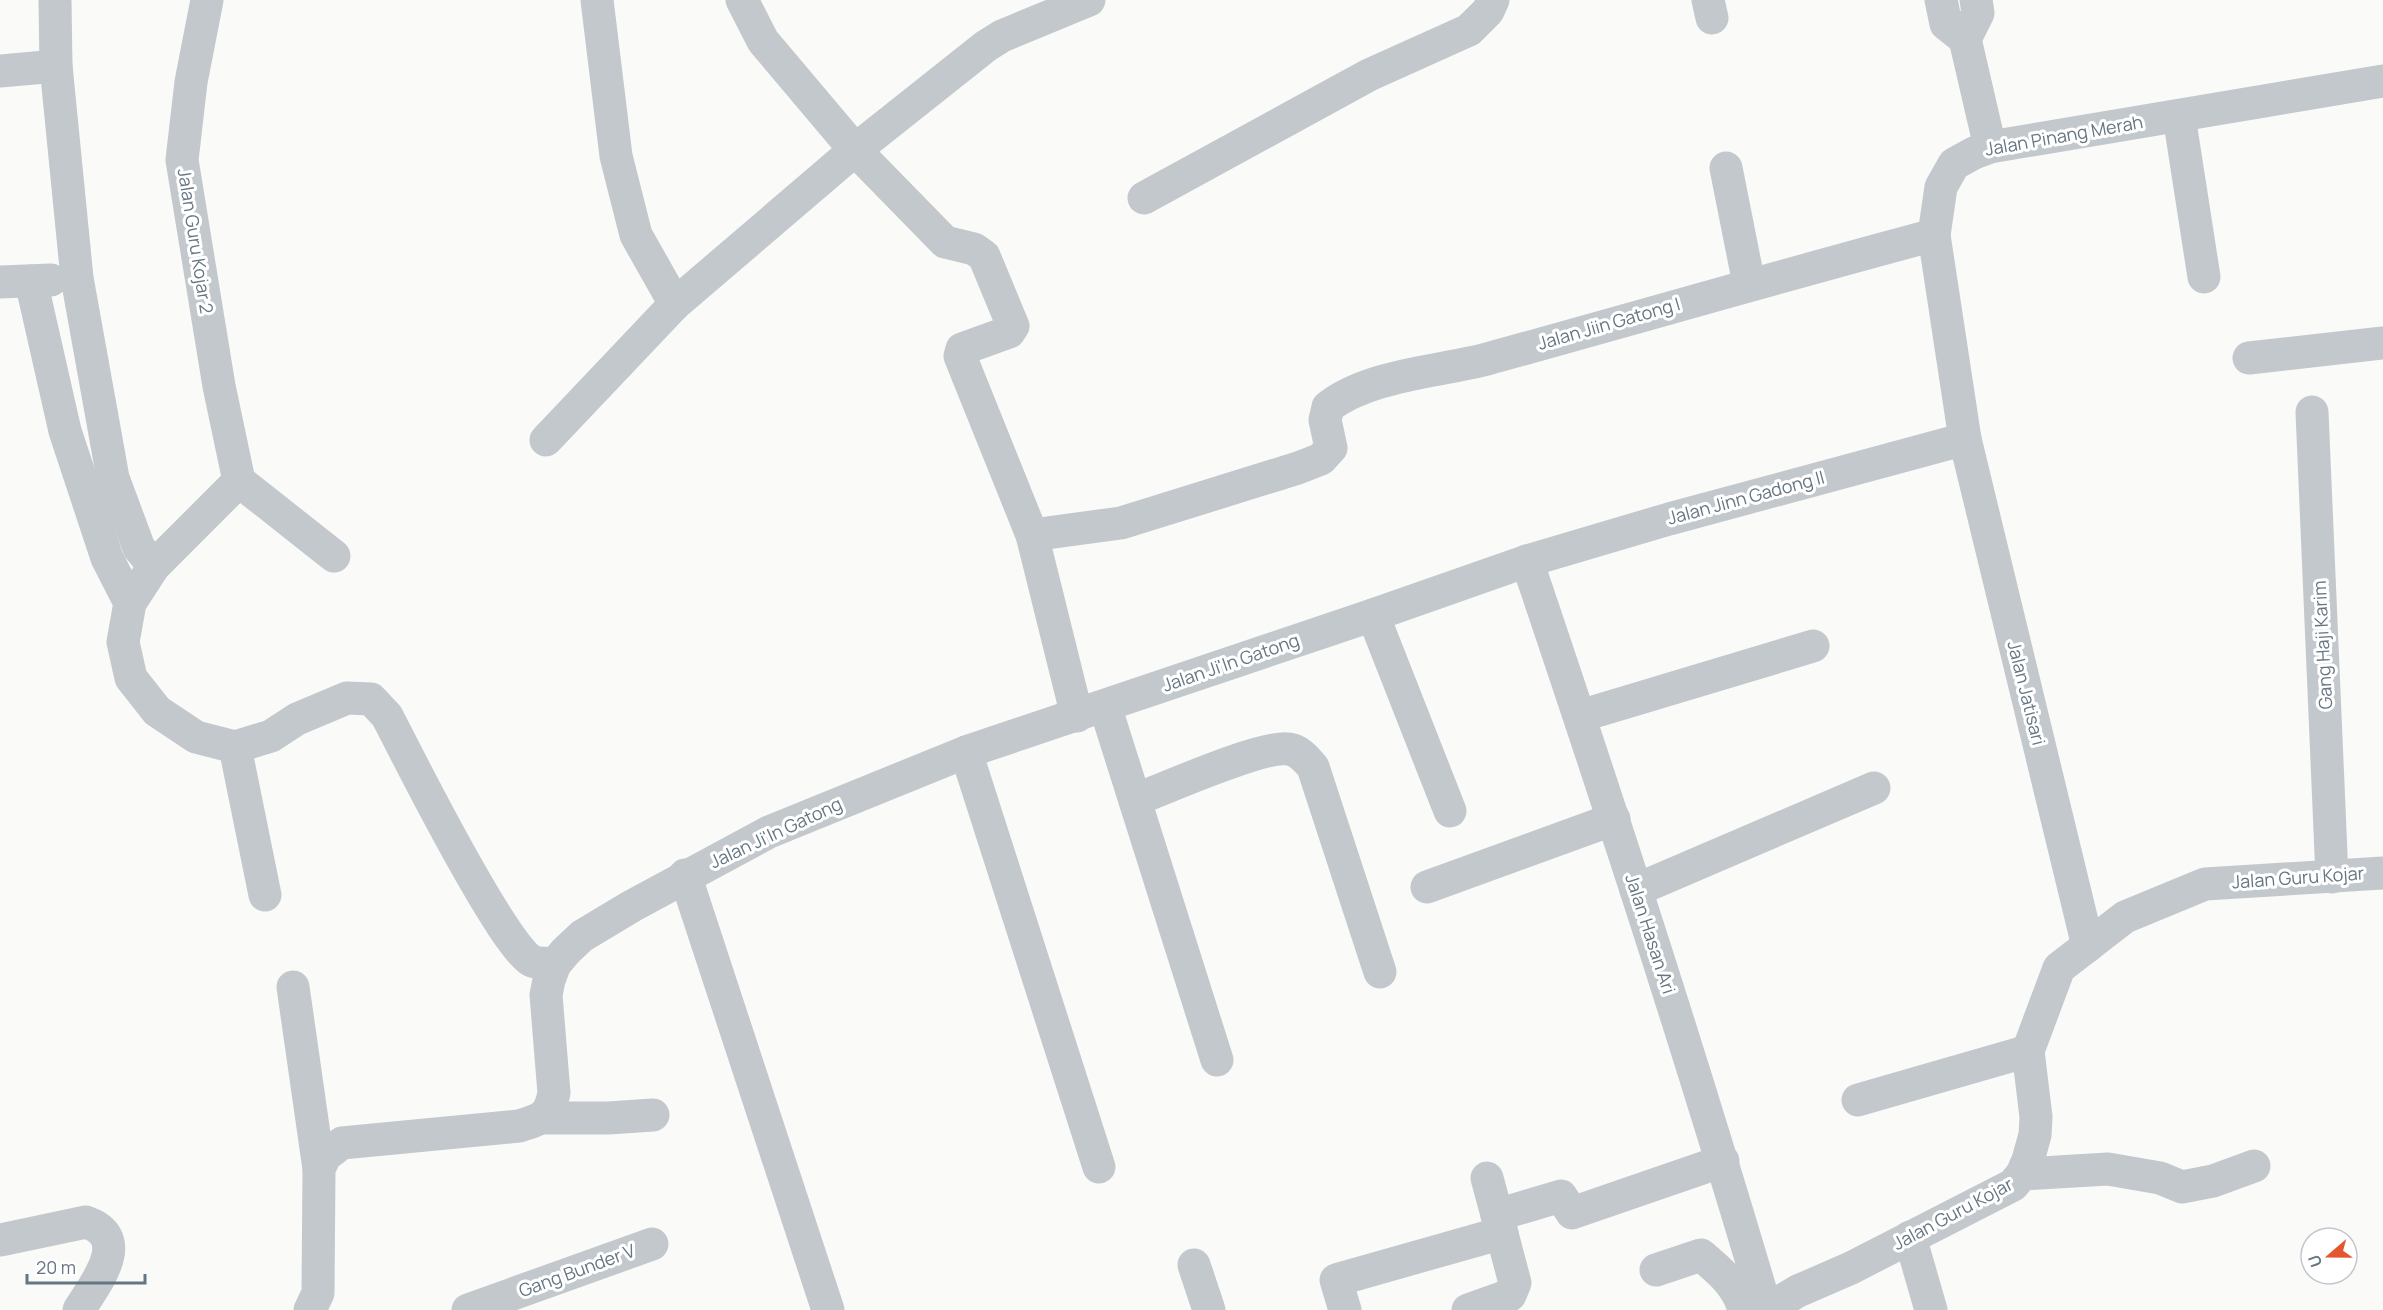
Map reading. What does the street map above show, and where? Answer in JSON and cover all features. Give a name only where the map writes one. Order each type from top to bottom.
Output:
[{"type":"street","points":[[55,0],[56,66],[77,278],[113,478],[139,548],[154,566]]},
{"type":"street","name":"Jalan Guru Kojar 2","points":[[207,0],[191,82],[182,160],[219,386],[239,481]]},
{"type":"street","points":[[597,0],[616,156],[636,235],[675,304]]},
{"type":"street","points":[[742,0],[768,49],[855,150],[945,242],[974,249],[984,256],[1013,326],[1009,332],[962,349],[960,356],[1032,535],[1091,711],[1135,800],[1217,1060]]},
{"type":"street","points":[[546,440],[675,304],[855,150],[986,46],[1002,36],[1089,0]]},
{"type":"street","points":[[1144,198],[1369,75],[1469,30],[1488,11],[1493,0]]},
{"type":"street","points":[[1941,0],[1946,24],[1965,39],[1990,147]]},
{"type":"street","points":[[1965,39],[1978,13],[1976,0]]},
{"type":"street","points":[[0,71],[56,66]]},
{"type":"street","name":"Jalan Pinang Merah","points":[[1965,439],[1934,235],[1941,187],[1954,164],[1990,147],[2383,81]]},
{"type":"street","points":[[2179,116],[2204,277]]},
{"type":"street","points":[[1726,168],[1749,284]]},
{"type":"street","name":"Jalan Jiin Gatong I","points":[[1032,535],[1120,523],[1321,459],[1331,448],[1325,420],[1328,407],[1339,398],[1380,382],[1484,360],[1749,284],[1934,235]]},
{"type":"street","points":[[77,278],[15,281],[107,558],[130,603]]},
{"type":"street","points":[[2249,358],[2383,343]]},
{"type":"street","name":"Gang Haji Karim","points":[[2312,412],[2332,877]]},
{"type":"street","name":"Jalan Jinn Gadong II","points":[[1527,561],[1669,519],[1965,439]]},
{"type":"street","name":"Jalan Jatisari","points":[[1965,439],[2088,946]]},
{"type":"street","points":[[334,556],[239,481],[154,566],[130,603],[123,642],[130,678],[157,711],[196,737],[235,747],[271,736],[297,719],[347,698],[371,699],[387,716],[477,883],[511,939],[532,961],[555,964]]},
{"type":"street","name":"Jalan Ji'ln Gatong","points":[[543,1118],[550,1108],[554,1093],[546,995],[555,964],[582,936],[685,875],[769,832],[966,752],[1527,561]]},
{"type":"street","name":"Jalan Hasan Ari","points":[[1527,561],[1614,819],[1723,1161],[1759,1310]]},
{"type":"street","points":[[1373,615],[1450,812]]},
{"type":"street","points":[[1580,716],[1813,646]]},
{"type":"street","points":[[235,747],[265,896]]},
{"type":"street","points":[[1135,800],[1263,751],[1287,748],[1303,755],[1313,767],[1380,972]]},
{"type":"street","points":[[966,752],[1100,1167]]},
{"type":"street","points":[[1636,891],[1874,788]]},
{"type":"street","points":[[1426,887],[1614,819]]},
{"type":"street","name":"Jalan Guru Kojar","points":[[1759,1310],[1851,1268],[2013,1185],[2022,1174],[2035,1134],[2036,1117],[2028,1052],[2059,968],[2125,917],[2205,884],[2383,873]]},
{"type":"street","points":[[685,875],[828,1310]]},
{"type":"street","points":[[293,987],[319,1169],[318,1293],[310,1310]]},
{"type":"street","points":[[1858,1100],[2028,1052]]},
{"type":"street","points":[[319,1169],[325,1156],[342,1143],[519,1126],[543,1118],[653,1115]]},
{"type":"street","points":[[1345,1310],[1336,1280],[1499,1224],[1561,1196],[1572,1213],[1723,1161]]},
{"type":"street","points":[[2022,1174],[2108,1170],[2160,1178],[2182,1187],[2212,1181],[2254,1166]]},
{"type":"street","points":[[1468,1310],[1510,1295],[1515,1283],[1486,1178]]},
{"type":"street","points":[[0,1240],[86,1222],[98,1226],[106,1235],[110,1247],[107,1264],[79,1310]]},
{"type":"street","points":[[1910,1237],[1931,1310]]},
{"type":"street","name":"Gang Bunder V","points":[[468,1310],[652,1244]]},
{"type":"street","points":[[1656,1270],[1701,1255],[1725,1276],[1741,1297],[1759,1310]]},
{"type":"street","points":[[1194,1265],[1209,1310]]}]
